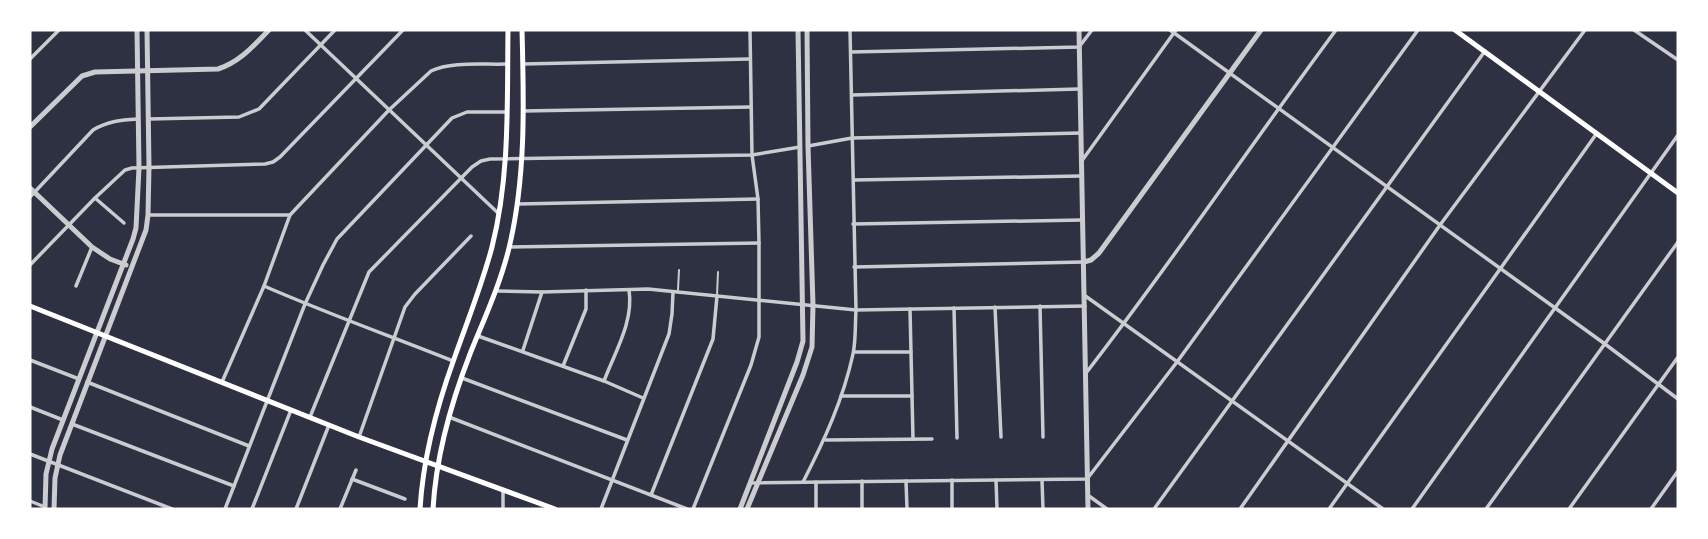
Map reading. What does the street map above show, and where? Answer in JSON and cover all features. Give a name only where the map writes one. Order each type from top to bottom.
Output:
[{"type":"main road","points":[[420,509],[426,461],[453,361],[492,247],[506,160],[508,30]]},
{"type":"main road","points":[[433,509],[437,465],[449,417],[497,291],[509,247],[522,160],[522,30]]},
{"type":"main road","points":[[1455,30],[1678,193]]},
{"type":"main road","points":[[30,306],[359,437],[542,507],[555,509]]},
{"type":"street","points":[[30,59],[59,30]]},
{"type":"street","points":[[30,501],[45,508],[48,462],[136,228],[139,168],[136,30]]},
{"type":"street","points":[[54,509],[57,465],[146,230],[149,167],[147,30]]},
{"type":"street","points":[[30,127],[82,76],[95,72],[218,69],[232,65],[244,56],[269,30]]},
{"type":"street","points":[[305,30],[498,213]]},
{"type":"street","points":[[149,119],[239,117],[259,109],[335,30]]},
{"type":"street","points":[[30,265],[125,170],[273,162],[403,30]]},
{"type":"street","points":[[693,509],[751,365],[759,337],[758,199],[752,155],[750,30]]},
{"type":"street","points":[[747,509],[753,483],[803,341],[798,30]]},
{"type":"street","points":[[740,509],[803,375],[813,339],[807,30]]},
{"type":"street","points":[[803,482],[825,440],[853,352],[856,310],[850,30]]},
{"type":"street","points":[[1079,30],[1088,509]]},
{"type":"street","points":[[1079,47],[1092,30]]},
{"type":"street","points":[[854,267],[1091,260],[1099,253],[1261,30]]},
{"type":"street","points":[[1086,373],[1336,30]]},
{"type":"street","points":[[1087,479],[1177,362],[1418,30]]},
{"type":"street","points":[[1240,509],[1440,225],[1584,30]]},
{"type":"street","points":[[1634,30],[1678,60]]},
{"type":"street","points":[[1081,162],[1173,31],[1605,344],[1678,400]]},
{"type":"street","points":[[851,52],[1079,47]]},
{"type":"street","points":[[1154,509],[1485,51]]},
{"type":"street","points":[[523,64],[750,60]]},
{"type":"street","points":[[222,382],[264,286],[290,215],[389,110],[431,71],[439,67],[508,64]]},
{"type":"street","points":[[852,95],[1079,89]]},
{"type":"street","points":[[523,111],[751,107]]},
{"type":"street","points":[[225,509],[305,304],[337,239],[452,118],[467,112],[508,113]]},
{"type":"street","points":[[132,268],[110,259],[92,247],[31,192],[93,130],[105,123],[138,119]]},
{"type":"street","points":[[310,417],[369,272],[481,161],[752,155],[852,138],[1081,133]]},
{"type":"street","points":[[1329,509],[1597,133]]},
{"type":"street","points":[[1412,509],[1678,135]]},
{"type":"street","points":[[854,180],[1081,176]]},
{"type":"street","points":[[95,198],[124,223]]},
{"type":"street","points":[[516,204],[758,199]]},
{"type":"street","points":[[148,215],[290,215]]},
{"type":"street","points":[[853,224],[1083,220]]},
{"type":"street","points":[[359,437],[405,307],[471,236]]},
{"type":"street","points":[[1486,509],[1678,242]]},
{"type":"street","points":[[509,247],[759,243]]},
{"type":"street","points":[[76,286],[92,247]]},
{"type":"street","points":[[264,286],[453,361]]},
{"type":"street","points":[[563,366],[586,309],[586,290]]},
{"type":"street","points":[[604,381],[626,325],[631,303],[629,290]]},
{"type":"street","points":[[497,291],[675,292],[856,310],[1084,306]]},
{"type":"street","points":[[523,351],[542,292]]},
{"type":"street","points":[[601,509],[669,334],[675,292]]},
{"type":"street","points":[[1084,295],[1383,509]]},
{"type":"street","points":[[650,495],[713,339],[717,296]]},
{"type":"street","points":[[1040,306],[1043,437]]},
{"type":"street","points":[[995,307],[1001,437]]},
{"type":"street","points":[[954,308],[957,439]]},
{"type":"street","points":[[910,309],[913,439]]},
{"type":"street","points":[[478,336],[604,381],[643,398]]},
{"type":"street","points":[[853,352],[911,352]]},
{"type":"street","points":[[1569,509],[1678,357]]},
{"type":"street","points":[[30,360],[79,379]]},
{"type":"street","points":[[462,378],[627,440]]},
{"type":"street","points":[[87,383],[249,446]]},
{"type":"street","points":[[841,396],[912,396]]},
{"type":"street","points":[[30,407],[63,420]]},
{"type":"street","points":[[252,509],[291,410]]},
{"type":"street","points":[[449,417],[687,509]]},
{"type":"street","points":[[71,424],[234,486]]},
{"type":"street","points":[[296,509],[329,425]]},
{"type":"street","points":[[825,440],[932,439]]},
{"type":"street","points":[[30,454],[172,509]]},
{"type":"street","points":[[340,509],[356,470]]},
{"type":"street","points":[[1651,509],[1678,471]]},
{"type":"street","points":[[352,479],[405,499]]},
{"type":"street","points":[[1042,479],[1043,509]]},
{"type":"street","points":[[753,483],[1087,479]]},
{"type":"street","points":[[952,480],[952,509]]},
{"type":"street","points":[[996,480],[997,509]]},
{"type":"street","points":[[862,481],[862,509]]},
{"type":"street","points":[[906,481],[907,509]]},
{"type":"street","points":[[816,482],[816,509]]},
{"type":"street","points":[[503,490],[503,509]]},
{"type":"street","points":[[1088,496],[1107,509]]},
{"type":"lane","points":[[675,292],[679,270]]},
{"type":"lane","points":[[717,296],[718,272]]}]
